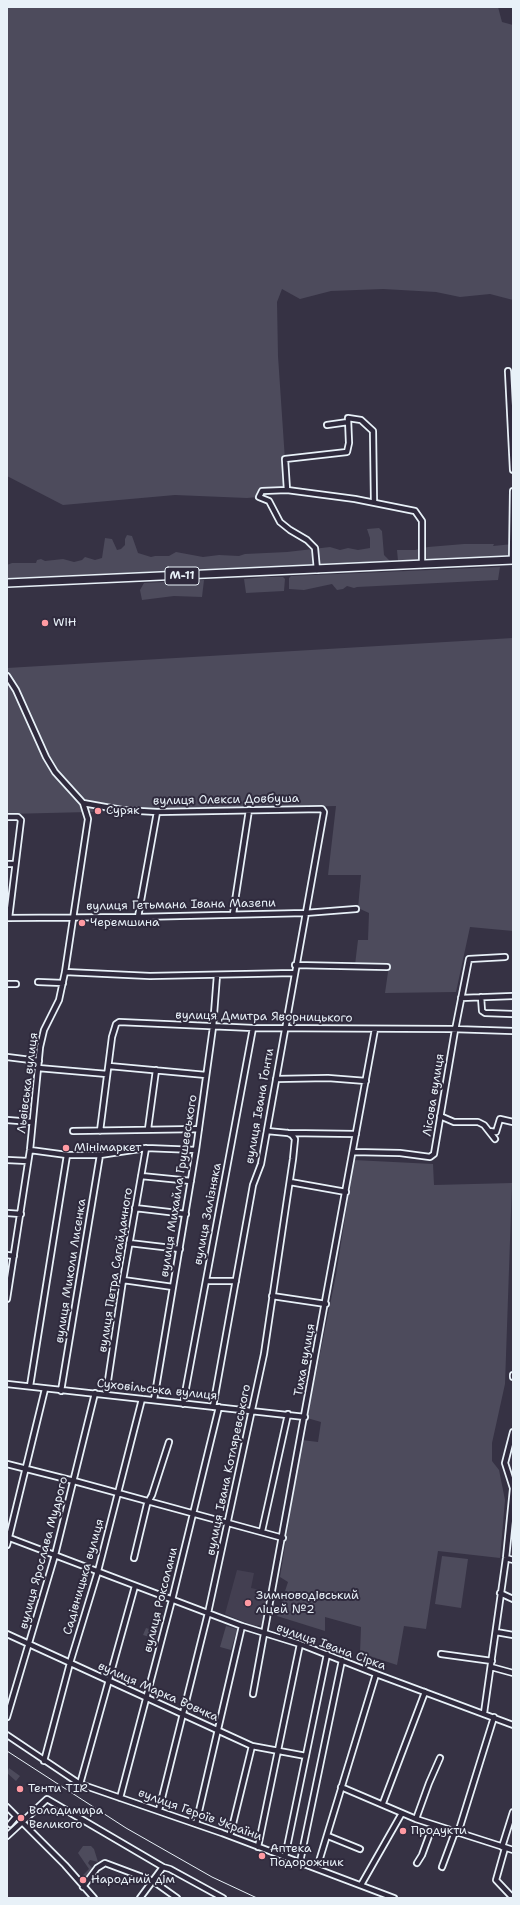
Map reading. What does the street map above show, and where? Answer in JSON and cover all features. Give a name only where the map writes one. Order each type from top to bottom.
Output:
[{"type":"highway","name":"М-11","points":[[7,582],[317,570],[512,560]]},
{"type":"street","points":[[508,371],[513,470]]},
{"type":"street","points":[[287,490],[285,459],[347,452],[349,443],[348,418],[351,417],[361,420],[373,431],[374,502]]},
{"type":"street","points":[[326,425],[348,422]]},
{"type":"street","points":[[317,570],[315,548],[307,540],[280,522],[269,501],[259,497],[262,490],[287,490],[374,502],[415,511],[420,517],[423,538],[422,565]]},
{"type":"street","points":[[512,560],[513,491]]},
{"type":"street","points":[[7,676],[16,690],[46,757],[55,772],[83,803]]},
{"type":"street","name":"вулиця Олекси Довбуша","points":[[83,803],[122,810],[156,812],[322,809]]},
{"type":"street","name":"Львівська вулиця","points":[[7,1299],[30,1150],[38,1068],[44,1030],[59,1000],[63,983],[88,828],[88,819],[83,803]]},
{"type":"street","name":"вулиця Івана Ґонти","points":[[213,1406],[253,1185],[259,1172],[267,1131],[295,965],[324,812],[322,809]]},
{"type":"street","points":[[233,914],[249,810]]},
{"type":"street","points":[[138,917],[156,812]]},
{"type":"street","points":[[7,817],[18,818],[21,820],[8,918]]},
{"type":"street","points":[[7,864],[14,864]]},
{"type":"street","name":"вулиця Гетьмана Івана Мазепи","points":[[8,918],[305,913],[356,909]]},
{"type":"street","name":"Лісова вулиця","points":[[353,1152],[400,1153],[430,1157],[434,1154],[469,960],[505,957]]},
{"type":"street","points":[[295,965],[387,967]]},
{"type":"street","points":[[65,972],[150,976],[294,973]]},
{"type":"street","name":"вулиця Михайла Грушевського","points":[[154,1400],[196,1150],[213,1026],[217,975]]},
{"type":"street","points":[[38,982],[63,983]]},
{"type":"street","points":[[7,984],[16,984]]},
{"type":"street","points":[[461,998],[513,996]]},
{"type":"street","points":[[481,997],[482,1010],[485,1013],[513,1014]]},
{"type":"street","name":"вулиця Дмитра Яворницького","points":[[109,1066],[112,1037],[116,1024],[119,1022],[253,1028],[513,1031]]},
{"type":"street","name":"вулиця Залізняка","points":[[183,1404],[253,1028]]},
{"type":"street","name":"Тиха вулиця","points":[[253,1694],[326,1304],[375,1029]]},
{"type":"street","points":[[7,1057],[39,1061]]},
{"type":"street","points":[[100,1131],[109,1066],[206,1075]]},
{"type":"street","points":[[38,1068],[107,1074]]},
{"type":"street","points":[[148,1129],[156,1070]]},
{"type":"street","points":[[276,1079],[328,1078],[366,1081]]},
{"type":"street","points":[[440,1116],[454,1122],[478,1122],[484,1125],[495,1139]]},
{"type":"street","points":[[489,1131],[496,1132],[500,1119],[513,1122]]},
{"type":"street","points":[[7,1120],[32,1122]]},
{"type":"street","points":[[73,1132],[148,1129],[199,1129]]},
{"type":"street","points":[[267,1131],[288,1133],[356,1134]]},
{"type":"street","name":"вулиця Івана Котляревського","points":[[159,1810],[208,1613],[264,1354],[295,1139],[288,1133]]},
{"type":"street","points":[[30,1150],[67,1155],[100,1155],[146,1148],[196,1150]]},
{"type":"street","name":"вулиця Петра Сагайдачного","points":[[106,1394],[129,1243],[146,1148]]},
{"type":"street","points":[[30,1386],[67,1155]]},
{"type":"street","name":"вулиця Миколи Лисенка","points":[[62,1391],[100,1155]]},
{"type":"street","points":[[7,1160],[28,1161]]},
{"type":"street","points":[[141,1176],[191,1181]]},
{"type":"street","points":[[290,1182],[346,1192]]},
{"type":"street","points":[[135,1208],[186,1214]]},
{"type":"street","points":[[7,1213],[21,1214]]},
{"type":"street","points":[[129,1243],[180,1249]]},
{"type":"street","points":[[7,1255],[14,1256]]},
{"type":"street","points":[[123,1280],[173,1287]]},
{"type":"street","points":[[206,1281],[236,1281]]},
{"type":"street","points":[[272,1296],[326,1304]]},
{"type":"street","name":"Суховільська вулиця","points":[[7,1384],[305,1417]]},
{"type":"street","points":[[7,1545],[45,1389]]},
{"type":"street","name":"вулиця Ярослава Мудрого","points":[[7,1717],[55,1555],[95,1393]]},
{"type":"street","name":"Садівницька вулиця","points":[[44,1761],[70,1663],[98,1571],[142,1399]]},
{"type":"street","name":"вулиця Роксолани","points":[[120,1798],[172,1600],[219,1407]]},
{"type":"street","points":[[262,1531],[288,1414]]},
{"type":"street","points":[[484,1713],[506,1558],[513,1488],[505,1463],[513,1432]]},
{"type":"street","points":[[134,1558],[148,1501],[152,1495],[169,1442]]},
{"type":"street","points":[[7,1464],[74,1480],[283,1538]]},
{"type":"street","name":"вулиця Івана Сірка","points":[[8,1538],[242,1626],[300,1644],[513,1725]]},
{"type":"street","points":[[506,1558],[513,1560]]},
{"type":"street","points":[[80,1784],[110,1682],[135,1586]]},
{"type":"street","points":[[500,1593],[513,1599]]},
{"type":"street","points":[[196,1824],[242,1626]]},
{"type":"street","points":[[496,1632],[513,1635]]},
{"type":"street","name":"вулиця Марка Вовчка","points":[[7,1634],[252,1746],[306,1756]]},
{"type":"street","points":[[258,1847],[300,1644]]},
{"type":"street","points":[[285,1857],[327,1654]]},
{"type":"street","points":[[441,1654],[492,1661]]},
{"type":"street","points":[[300,1862],[342,1660]]},
{"type":"street","points":[[491,1667],[513,1673]]},
{"type":"street","points":[[317,1868],[328,1836],[376,1674]]},
{"type":"street","points":[[383,1804],[425,1692]]},
{"type":"street","points":[[442,1867],[456,1832],[494,1717]]},
{"type":"street","name":"вулиця Героїв України","points":[[7,1735],[80,1784],[159,1810],[394,1898]]},
{"type":"street","points":[[230,1836],[252,1746]]},
{"type":"street","points":[[416,1819],[440,1758]]},
{"type":"street","points":[[342,1787],[416,1819],[513,1850]]},
{"type":"street","points":[[7,1836],[47,1799],[163,1867],[170,1869],[222,1898]]},
{"type":"street","points":[[10,1808],[16,1817],[65,1865],[94,1898]]},
{"type":"street","points":[[513,1812],[503,1847],[496,1882],[513,1898]]},
{"type":"street","points":[[361,1885],[402,1813]]},
{"type":"street","points":[[10,1824],[16,1817]]},
{"type":"street","points":[[417,1863],[422,1855],[433,1825]]},
{"type":"street","points":[[328,1836],[360,1849]]},
{"type":"street","points":[[83,1887],[101,1864],[105,1864],[118,1867],[153,1881],[177,1898]]},
{"type":"street","points":[[140,1898],[163,1867]]},
{"type":"shaded area","points":[[7,7],[498,7],[502,22],[513,25],[513,300],[490,294],[460,297],[436,292],[383,289],[331,291],[300,299],[282,289],[277,302],[278,356],[287,490],[262,491],[259,497],[247,498],[175,495],[63,505],[7,476]]},
{"type":"shaded area","points":[[379,528],[382,531],[384,555],[390,561],[7,578],[7,565],[12,563],[36,563],[37,560],[41,559],[45,561],[63,559],[74,562],[82,560],[85,557],[95,560],[102,558],[105,538],[112,539],[117,550],[121,549],[125,545],[127,535],[132,536],[138,553],[151,557],[169,556],[176,552],[203,557],[219,555],[239,556],[245,554],[287,552],[330,547],[340,550],[348,548],[358,550],[370,548],[370,538],[367,529]]},
{"type":"shaded area","points":[[464,544],[494,544],[493,546],[513,544],[513,557],[398,561],[397,550],[415,550],[428,547]]},
{"type":"shaded area","points":[[500,567],[498,580],[354,588],[347,586],[343,589],[337,590],[332,584],[304,590],[289,589],[289,578],[291,576]]},
{"type":"shaded area","points":[[283,577],[285,579],[284,591],[246,593],[244,579]]},
{"type":"shaded area","points":[[204,580],[202,597],[174,596],[142,600],[140,590],[144,583]]},
{"type":"shaded area","points":[[513,638],[513,931],[470,927],[456,992],[385,993],[389,965],[355,965],[358,940],[368,940],[369,913],[358,908],[361,875],[328,875],[336,806],[7,814],[7,668]]},
{"type":"shaded area","points":[[354,1160],[433,1164],[434,1185],[512,1183],[505,1384],[492,1443],[492,1461],[499,1470],[505,1500],[500,1558],[438,1551],[426,1629],[404,1626],[397,1665],[360,1653],[361,1627],[325,1617],[325,1631],[277,1616],[288,1582],[280,1577],[302,1440],[318,1442],[321,1422],[307,1418],[336,1275]]},
{"type":"shaded area","points":[[442,1556],[468,1559],[461,1608],[435,1604]]},
{"type":"shaded area","name":"Зимноводівський ліцей №2","points":[[237,1570],[254,1573],[251,1588],[270,1592],[264,1625],[254,1626],[225,1614]]},
{"type":"shaded area","points":[[155,1612],[163,1615],[159,1629],[151,1627]]},
{"type":"shaded area","points":[[226,1626],[237,1629],[231,1650],[220,1647]]},
{"type":"shaded area","points":[[146,1628],[158,1632],[156,1639],[143,1635]]},
{"type":"shaded area","points":[[9,1768],[20,1776],[16,1781],[7,1773]]},
{"type":"shaded area","points":[[83,1846],[91,1846],[94,1849],[98,1862],[90,1860],[88,1863],[93,1869],[86,1878],[83,1878],[83,1875],[89,1869],[78,1853]]},
{"type":"railway","points":[[7,1751],[126,1828],[212,1877],[257,1898]]},
{"type":"place","name":"WiH","points":[[45,623]]},
{"type":"place","name":"Суряк","points":[[98,811]]},
{"type":"place","name":"Черемшина","points":[[82,923]]},
{"type":"place","name":"Мінімаркет","points":[[66,1148]]},
{"type":"place","name":"Зимноводівський ліцей №2","points":[[248,1603]]},
{"type":"place","name":"Тенти TIR","points":[[20,1789]]},
{"type":"place","name":"Володимира Великого","points":[[21,1818]]},
{"type":"place","name":"Продукти","points":[[403,1831]]},
{"type":"place","name":"Аптека Подорожник","points":[[262,1856]]},
{"type":"place","name":"Народний дім","points":[[83,1880]]}]
